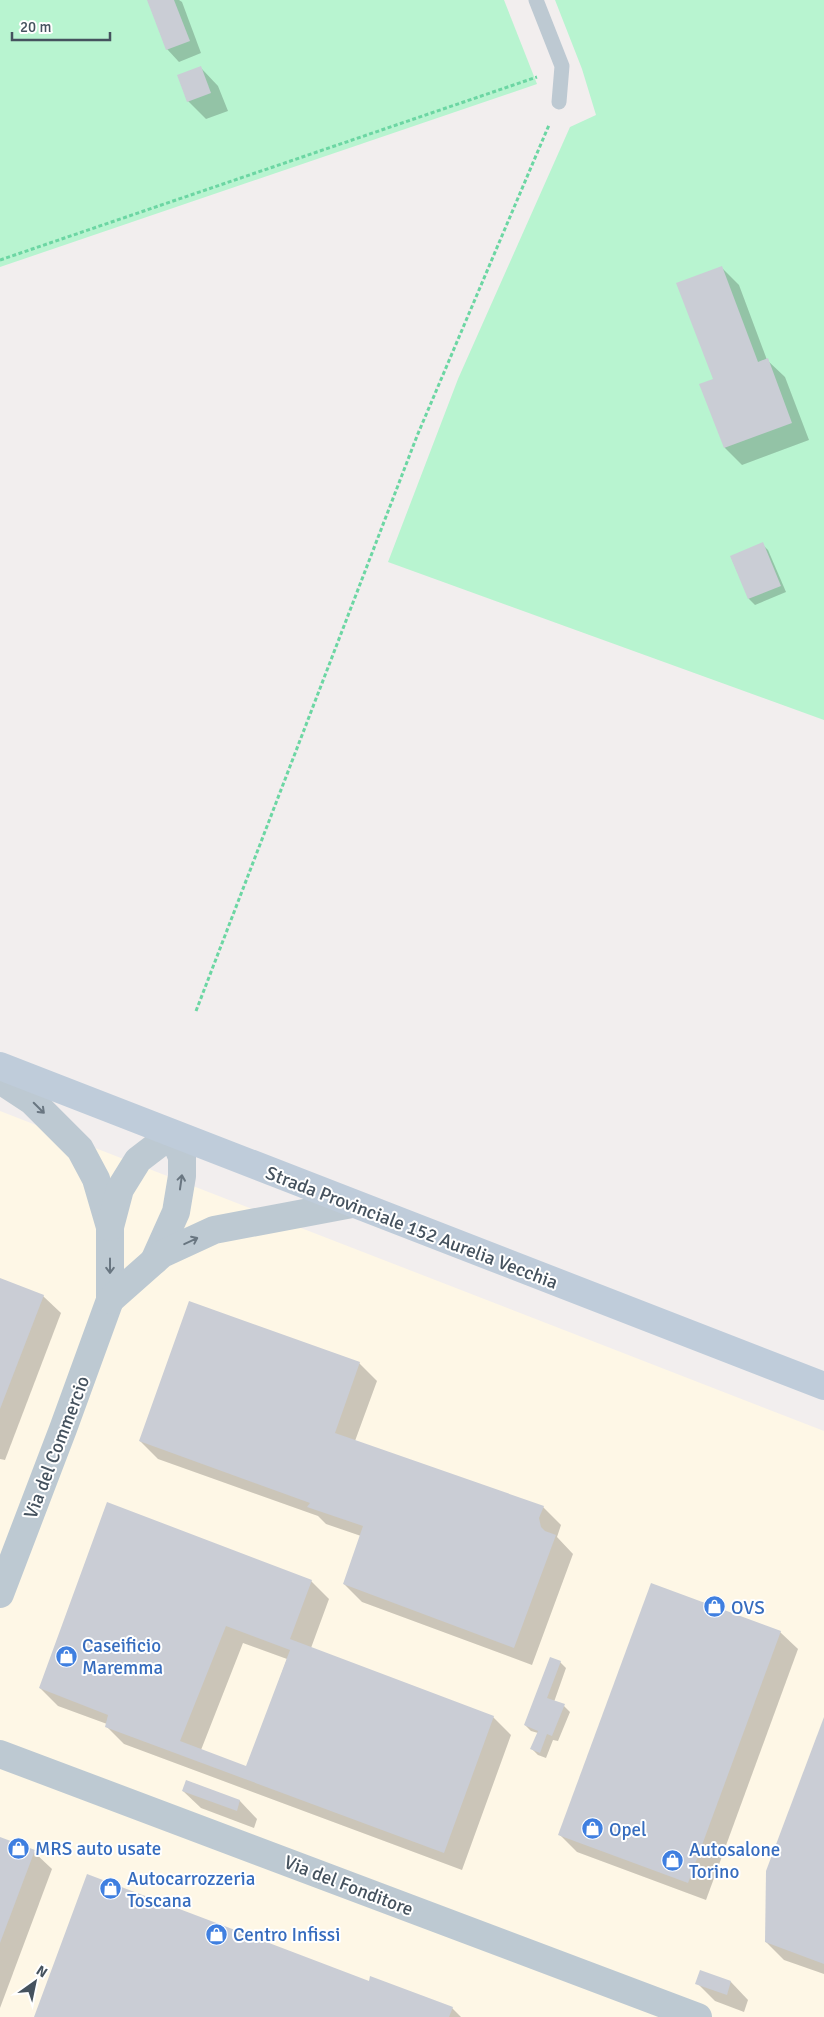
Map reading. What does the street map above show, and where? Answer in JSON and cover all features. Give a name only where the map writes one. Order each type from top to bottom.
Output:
[{"type":"main road","name":"Strada Provinciale 152 Aurelia Vecchia","points":[[0,1066],[824,1386]]},
{"type":"street","name":"Via del Commercio","points":[[0,1080],[32,1101],[80,1149],[96,1179],[110,1227]]},
{"type":"street","name":"Via del Commercio","points":[[0,1594],[110,1300],[110,1227],[120,1190],[138,1160],[172,1134],[182,1157],[182,1176],[176,1212],[154,1261]]},
{"type":"street","name":"Via del Commercio","points":[[110,1300],[162,1254],[214,1230],[352,1204]]},
{"type":"street","name":"Via del Fonditore","points":[[0,1754],[698,2017]]},
{"type":"lane","points":[[536,0],[562,66],[559,102]]},
{"type":"path","points":[[0,260],[536,77],[562,66]]},
{"type":"path","points":[[196,1011],[416,436],[559,102]]},
{"type":"shaded area","points":[[0,1111],[824,1431],[824,2017],[0,2017]]},
{"type":"green space","points":[[0,0],[504,0],[537,84],[0,267]]},
{"type":"green space","points":[[555,0],[824,0],[824,720],[388,562],[458,379],[570,127],[596,115],[582,69]]},
{"type":"building","points":[[147,0],[174,0],[190,41],[166,50]]},
{"type":"building","points":[[201,66],[211,93],[187,102],[177,75]]},
{"type":"building","points":[[722,266],[758,362],[768,358],[792,423],[724,448],[699,384],[713,379],[676,283]]},
{"type":"building","points":[[763,542],[781,586],[748,599],[730,556]]},
{"type":"building","points":[[0,1278],[44,1295],[0,1409]]},
{"type":"building","points":[[189,1301],[360,1362],[335,1433],[544,1506],[539,1518],[541,1527],[545,1531],[556,1535],[514,1648],[343,1584],[363,1526],[307,1507],[310,1503],[139,1441]]},
{"type":"building","points":[[107,1502],[312,1580],[290,1639],[494,1716],[444,1853],[105,1727],[108,1715],[39,1688]],"holes":[[[226,1626],[290,1650],[246,1766],[180,1741]]]},
{"type":"building","points":[[651,1583],[781,1631],[688,1883],[558,1835]]},
{"type":"building","points":[[550,1657],[561,1661],[547,1698],[565,1704],[552,1736],[547,1734],[540,1753],[530,1749],[538,1731],[524,1725]]},
{"type":"building","points":[[824,1717],[824,1964],[765,1942],[766,1871]]},
{"type":"building","points":[[186,1780],[240,1800],[237,1811],[182,1791]]},
{"type":"building","points":[[0,1837],[35,1850],[0,1943]]},
{"type":"building","points":[[87,1874],[369,1981],[370,1976],[453,2007],[449,2017],[34,2017]]},
{"type":"building","points":[[700,1970],[731,1981],[727,1995],[695,1984]]},
{"type":"place","name":"OVS","points":[[715,1607]]},
{"type":"place","name":"Caseificio Maremma","points":[[66,1656]]},
{"type":"place","name":"Opel","points":[[593,1829]]},
{"type":"place","name":"MRS auto usate","points":[[19,1848]]},
{"type":"place","name":"Autosalone Torino","points":[[673,1860]]},
{"type":"place","name":"Autocarrozzeria Toscana","points":[[111,1889]]},
{"type":"place","name":"Centro Infissi","points":[[217,1934]]}]
